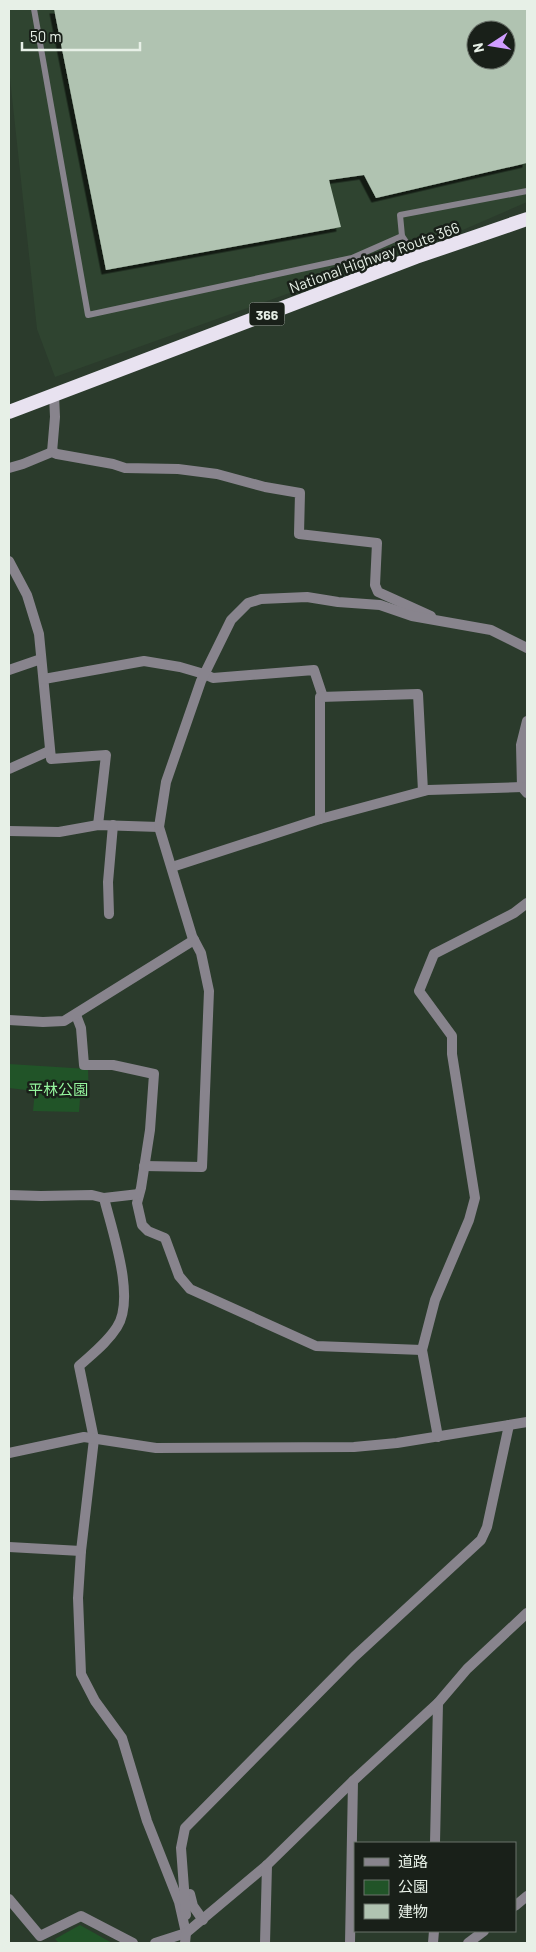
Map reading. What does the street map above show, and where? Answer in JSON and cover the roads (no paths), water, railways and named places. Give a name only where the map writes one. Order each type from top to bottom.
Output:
[{"type":"highway","name":"National Highway Route 366","points":[[9,412],[416,257],[527,219]]},
{"type":"street","points":[[52,452],[55,417],[54,395]]},
{"type":"street","points":[[9,468],[52,452],[125,468],[178,469],[216,474],[265,487],[300,492],[300,534],[377,543],[375,585],[378,592],[439,620]]},
{"type":"street","points":[[9,561],[31,604],[38,634],[51,759],[106,755],[98,824]]},
{"type":"street","points":[[144,1166],[202,1167],[208,991],[202,953],[194,940],[158,827],[166,782],[204,674],[231,620],[248,603],[261,599],[308,597],[338,602],[380,605],[412,616],[491,630],[527,648]]},
{"type":"street","points":[[9,670],[41,659]]},
{"type":"street","points":[[44,679],[144,661],[180,667],[213,678],[314,670],[323,697]]},
{"type":"street","points":[[320,820],[320,697],[418,694],[423,791]]},
{"type":"street","points":[[172,867],[320,820],[423,791],[524,790],[520,745],[527,721]]},
{"type":"street","points":[[9,769],[49,751]]},
{"type":"street","points":[[9,831],[59,832],[98,824],[158,827]]},
{"type":"street","points":[[109,914],[108,882],[113,825]]},
{"type":"street","points":[[438,1437],[422,1350],[435,1300],[469,1220],[476,1198],[452,1054],[452,1036],[419,991],[434,954],[514,913],[527,903]]},
{"type":"street","points":[[9,1020],[64,1021],[194,940]]},
{"type":"street","points":[[76,1015],[81,1028],[84,1065],[113,1065],[154,1074],[150,1130],[137,1203],[142,1225],[148,1231],[165,1238],[179,1276],[190,1289],[316,1346],[422,1350]]},
{"type":"street","points":[[9,1195],[92,1195],[104,1198],[139,1194]]},
{"type":"street","points":[[104,1198],[122,1270],[124,1292],[119,1325],[107,1341],[79,1366],[94,1438],[81,1551],[78,1598],[81,1674],[95,1701],[122,1738],[147,1821],[179,1902],[186,1938]]},
{"type":"street","points":[[9,1453],[84,1437],[156,1448],[354,1446],[397,1443],[527,1422]]},
{"type":"street","points":[[186,1938],[187,1903],[181,1848],[185,1828],[354,1656],[481,1540],[487,1527],[509,1425]]},
{"type":"street","points":[[9,1547],[81,1551]]},
{"type":"street","points":[[155,1943],[186,1938],[202,1920],[267,1865],[353,1781],[438,1703],[467,1669],[527,1613]]},
{"type":"street","points":[[435,1842],[438,1703]]},
{"type":"street","points":[[350,1943],[353,1781]]},
{"type":"street","points":[[264,1943],[267,1865]]},
{"type":"street","points":[[184,1874],[193,1906],[202,1920]]},
{"type":"street","points":[[516,1905],[527,1896]]},
{"type":"street","points":[[9,1899],[44,1940],[81,1916],[133,1943]]},
{"type":"street","points":[[468,1943],[483,1932]]},
{"type":"lane","points":[[34,9],[88,315],[352,258],[402,236]]},
{"type":"lane","points":[[416,257],[402,236],[400,215],[527,191]]},
{"type":"park label","name":"平林公園","points":[[58,1089]]}]
